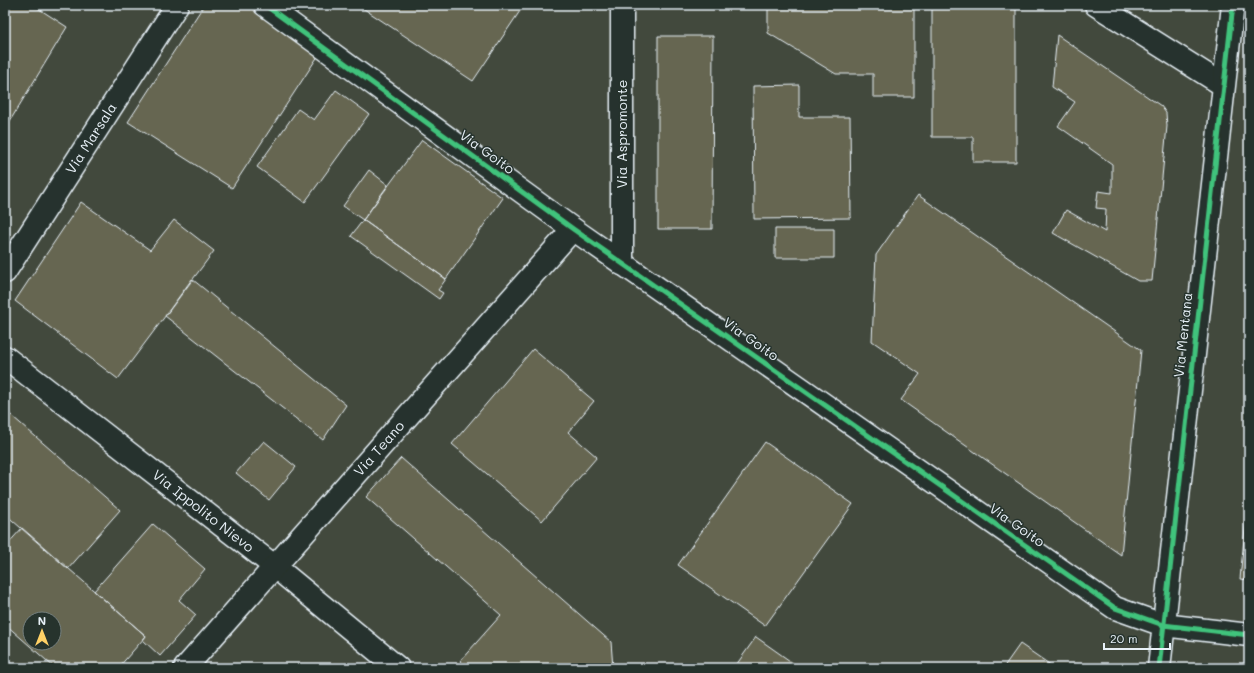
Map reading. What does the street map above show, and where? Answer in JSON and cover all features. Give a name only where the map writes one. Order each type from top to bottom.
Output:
[{"type":"street","name":"Via Marsala","points":[[5,272],[177,5]]},
{"type":"street","name":"Via Goito","points":[[265,5],[622,264],[1115,608],[1163,625],[1249,635]]},
{"type":"street","name":"Via Aspromonte","points":[[622,5],[622,264]]},
{"type":"street","points":[[1096,5],[1224,85]]},
{"type":"street","name":"Via Mentana","points":[[1159,668],[1233,5]]},
{"type":"street","name":"Via Teano","points":[[185,668],[573,229]]},
{"type":"street","name":"Via Ippolito Nievo","points":[[5,357],[274,566],[398,668]]},
{"type":"shaded area","points":[[5,5],[1249,5],[1249,668],[5,668]]},
{"type":"building","points":[[5,5],[33,5],[67,27],[5,129]]},
{"type":"building","points":[[204,5],[253,5],[322,50],[232,188],[128,122]]},
{"type":"building","points":[[358,5],[524,5],[473,81]]},
{"type":"building","points":[[768,5],[914,5],[914,97],[873,97],[873,74],[836,74],[768,33]]},
{"type":"building","points":[[932,5],[1016,5],[1016,162],[973,162],[973,137],[932,137]]},
{"type":"building","points":[[1057,35],[1161,106],[1166,113],[1167,126],[1152,281],[1138,281],[1053,233],[1066,210],[1105,232],[1106,209],[1096,208],[1098,191],[1112,193],[1112,164],[1058,126],[1075,102],[1052,87]]},
{"type":"building","points":[[658,36],[713,36],[712,229],[658,229]]},
{"type":"building","points":[[799,85],[799,117],[850,117],[851,218],[754,219],[753,86]]},
{"type":"building","points":[[336,90],[369,114],[305,202],[257,167],[298,109],[314,120]]},
{"type":"building","points":[[422,140],[503,198],[446,279],[363,220]]},
{"type":"building","points":[[369,170],[388,185],[363,220],[343,206]]},
{"type":"building","points":[[918,195],[1141,350],[1121,555],[901,400],[920,374],[872,341],[876,255]]},
{"type":"building","points":[[81,202],[150,250],[174,220],[214,251],[118,379],[15,301]]},
{"type":"building","points":[[363,220],[446,279],[438,290],[443,293],[439,299],[351,236]]},
{"type":"building","points":[[775,229],[834,229],[834,258],[775,258]]},
{"type":"building","points":[[192,279],[346,405],[323,440],[165,316]]},
{"type":"building","points":[[533,349],[594,401],[568,432],[597,457],[542,521],[452,444]]},
{"type":"building","points":[[5,410],[120,510],[68,569],[5,514]]},
{"type":"building","points":[[264,441],[296,467],[269,500],[236,473]]},
{"type":"building","points":[[765,442],[853,504],[765,626],[678,565]]},
{"type":"building","points":[[401,458],[611,642],[613,668],[468,668],[460,661],[501,615],[366,497]]},
{"type":"building","points":[[1249,488],[1249,580],[1240,579]]},
{"type":"building","points":[[5,514],[10,518],[5,525]]},
{"type":"building","points":[[153,524],[205,569],[179,600],[196,615],[160,656],[143,640],[146,636],[94,591]]},
{"type":"building","points":[[22,528],[146,636],[118,668],[55,668],[36,651],[62,651],[62,611],[22,611],[22,639],[5,624],[5,547]]},
{"type":"building","points":[[756,637],[800,668],[734,668]]},
{"type":"building","points":[[1020,644],[1055,668],[1003,668]]},
{"type":"cycle path","points":[[265,5],[573,229],[1115,608],[1163,625],[1249,635]]},
{"type":"cycle path","points":[[1159,668],[1233,5]]}]
